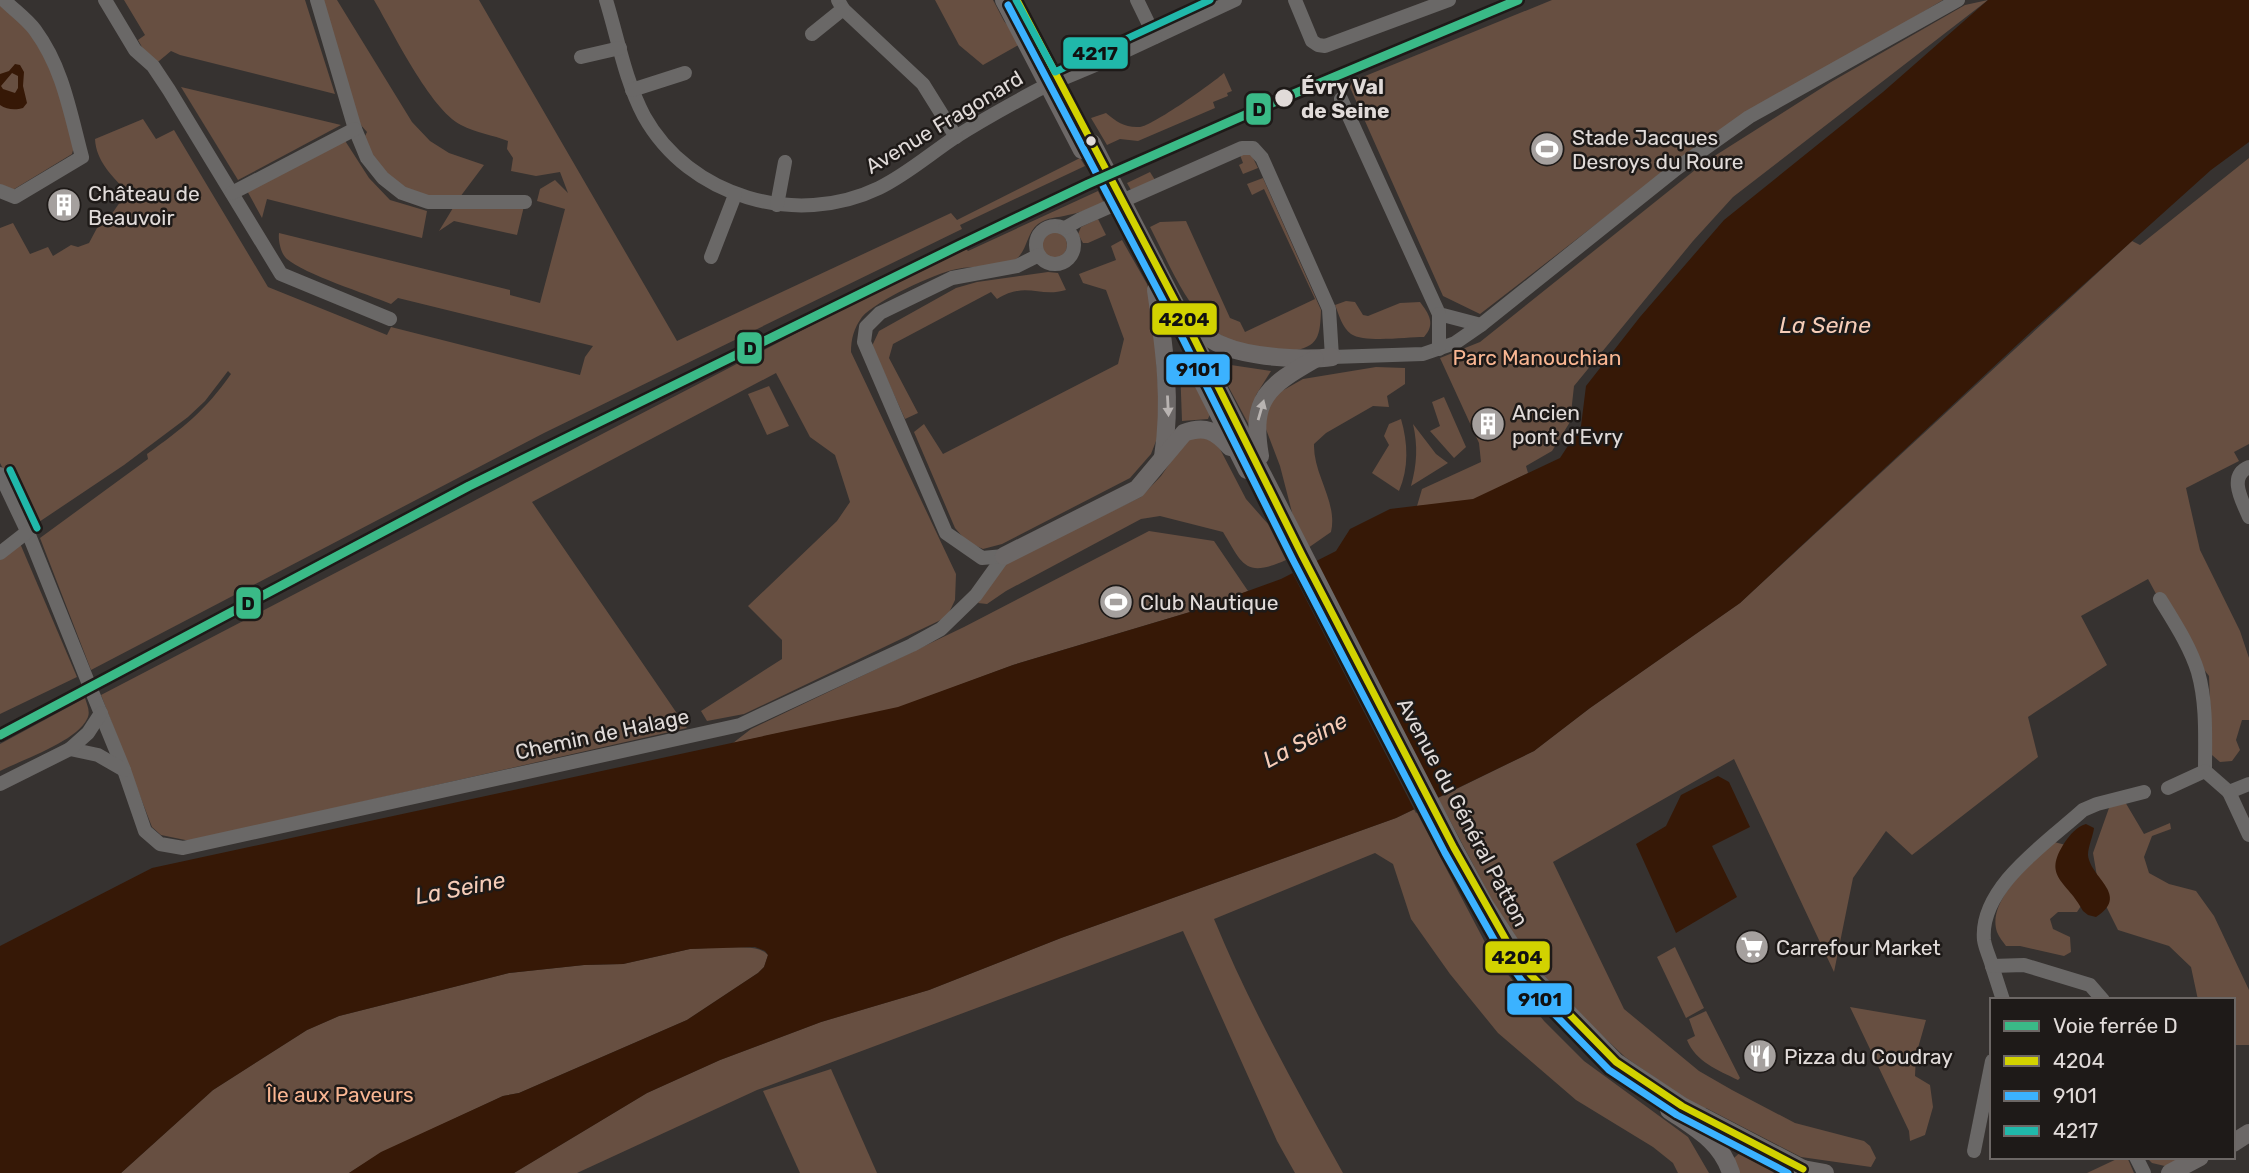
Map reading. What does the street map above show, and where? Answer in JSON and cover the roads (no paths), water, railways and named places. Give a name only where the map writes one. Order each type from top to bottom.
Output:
[{"type":"main road","points":[[1004,0],[1055,83]]},
{"type":"main road","points":[[1017,0],[1055,83],[1149,266],[1185,320],[1264,477],[1278,519]]},
{"type":"main road","points":[[1149,266],[1156,290],[1164,345],[1169,417],[1163,458]]},
{"type":"main road","points":[[1156,290],[1242,460],[1278,519]]},
{"type":"main road","points":[[1185,320],[1216,342],[1234,350],[1261,355],[1324,358]]},
{"type":"main road","points":[[1264,477],[1256,432],[1264,400],[1281,378],[1324,358]]},
{"type":"main road","points":[[1004,556],[1138,489],[1184,433],[1194,429],[1206,429],[1222,438],[1242,460]]},
{"type":"main road","name":"Avenue du Général Patton","points":[[1278,519],[1450,850],[1480,918],[1523,981],[1561,1023],[1609,1069],[1716,1144],[1731,1173]]},
{"type":"main road","name":"Avenue du Général Patton","points":[[1450,850],[1530,975],[1616,1062],[1682,1106],[1799,1171],[1825,1173]]},
{"type":"main road","points":[[2170,1173],[2196,1159]]},
{"type":"main road","points":[[2189,1173],[2209,1159]]},
{"type":"street","points":[[0,191],[15,197],[82,157],[69,100],[59,72],[35,30],[4,0]]},
{"type":"street","points":[[105,0],[135,50],[153,66],[169,90],[281,274],[390,319]]},
{"type":"street","points":[[317,0],[355,129],[367,158],[383,178],[402,193],[428,202],[525,202]]},
{"type":"street","name":"Avenue Fragonard","points":[[606,0],[632,90],[645,117],[673,153],[691,169],[735,195],[777,205],[831,203],[880,187],[956,137],[1036,91],[1235,0]]},
{"type":"street","points":[[1137,0],[1155,37]]},
{"type":"street","points":[[1295,0],[1312,41],[1318,45],[1333,44],[1449,0]]},
{"type":"street","points":[[1065,228],[1242,148],[1253,148],[1262,158],[1329,309],[1324,358],[1423,354],[1455,343],[1481,325],[1676,169],[1749,117],[1958,0]]},
{"type":"street","points":[[812,34],[841,4],[923,84],[956,137]]},
{"type":"street","points":[[582,57],[620,48]]},
{"type":"street","points":[[632,90],[685,74]]},
{"type":"street","points":[[1341,99],[1439,314],[1439,349]]},
{"type":"street","points":[[232,193],[355,129]]},
{"type":"street","points":[[777,205],[785,162]]},
{"type":"street","points":[[711,257],[735,195]]},
{"type":"street","points":[[1054,225],[1070,232],[1074,244],[1068,260],[1052,264],[1039,255],[1036,244],[1043,229],[1054,225]]},
{"type":"street","points":[[1004,556],[982,558],[946,533],[864,342],[866,327],[880,313],[952,278],[1017,266],[1039,255]]},
{"type":"street","points":[[1439,314],[1481,325]]},
{"type":"street","points":[[2249,467],[2243,470],[2238,478],[2238,489],[2249,517]]},
{"type":"street","points":[[0,474],[27,531],[124,771]]},
{"type":"street","points":[[0,552],[27,531]]},
{"type":"street","name":"Chemin de Halage","points":[[124,771],[145,831],[160,844],[183,848],[740,725],[941,629],[976,595],[1004,556]]},
{"type":"street","points":[[976,595],[982,558]]},
{"type":"street","points":[[2160,599],[2182,634],[2198,673],[2206,721],[2205,771],[2229,792],[2249,835]]},
{"type":"street","points":[[0,784],[70,749],[88,733],[101,713]]},
{"type":"street","points":[[70,749],[97,755],[124,771]]},
{"type":"street","points":[[2168,788],[2205,771]]},
{"type":"street","points":[[2229,792],[2249,784]]},
{"type":"street","points":[[2002,998],[1984,940],[1987,909],[2004,881],[2083,810],[2144,792]]},
{"type":"street","points":[[1993,966],[2024,965],[2090,985],[2101,998]]},
{"type":"street","points":[[1975,1150],[1990,1071]]},
{"type":"water","name":"La Seine","points":[[1988,0],[2249,0],[2249,142],[2211,170],[2033,330],[1740,603],[1590,708],[1534,751],[1396,818],[1061,938],[929,990],[821,1022],[720,1060],[647,1093],[514,1173],[349,1173],[381,1152],[503,1096],[519,1093],[687,1020],[758,973],[764,967],[768,955],[765,951],[755,947],[690,949],[623,964],[509,973],[339,1016],[307,1030],[213,1090],[121,1173],[0,1173],[0,946],[152,868],[898,707],[1013,665],[1190,612],[1281,579],[1336,551],[1350,529],[1390,509],[1473,499],[1560,458],[1581,426],[1586,386],[1640,317],[1724,220],[1883,92]]},
{"type":"water","points":[[15,64],[20,65],[24,72],[23,86],[27,103],[23,108],[12,109],[0,105],[0,74],[9,71]],"holes":[[[12,73],[18,76],[15,93],[3,89],[1,86]]]},
{"type":"water","points":[[1718,776],[1729,782],[1750,827],[1712,846],[1737,897],[1676,933],[1636,844],[1666,826],[1681,795]]},
{"type":"water","points":[[2086,824],[2094,828],[2088,852],[2090,863],[2106,886],[2110,901],[2106,909],[2096,917],[2083,911],[2056,872],[2058,854],[2065,842]]},
{"type":"rail line","name":"D","points":[[0,735],[469,486],[960,245],[1088,184],[1279,100],[1518,0]]},
{"type":"place","name":"Évry Val de Seine","points":[[1284,98]]},
{"type":"place","name":"Stade Jacques Desroys du Roure","points":[[1547,149]]},
{"type":"place","name":"Château de Beauvoir","points":[[64,205]]},
{"type":"place","name":"Ancien pont d'Evry","points":[[1488,424]]},
{"type":"place","name":"Club Nautique","points":[[1116,602]]},
{"type":"place","name":"Carrefour Market","points":[[1752,947]]},
{"type":"place","name":"Pizza du Coudray","points":[[1760,1056]]},
{"type":"park label","name":"Parc Manouchian","points":[[1537,357]]},
{"type":"park label","name":"Île aux Paveurs","points":[[340,1094]]}]
